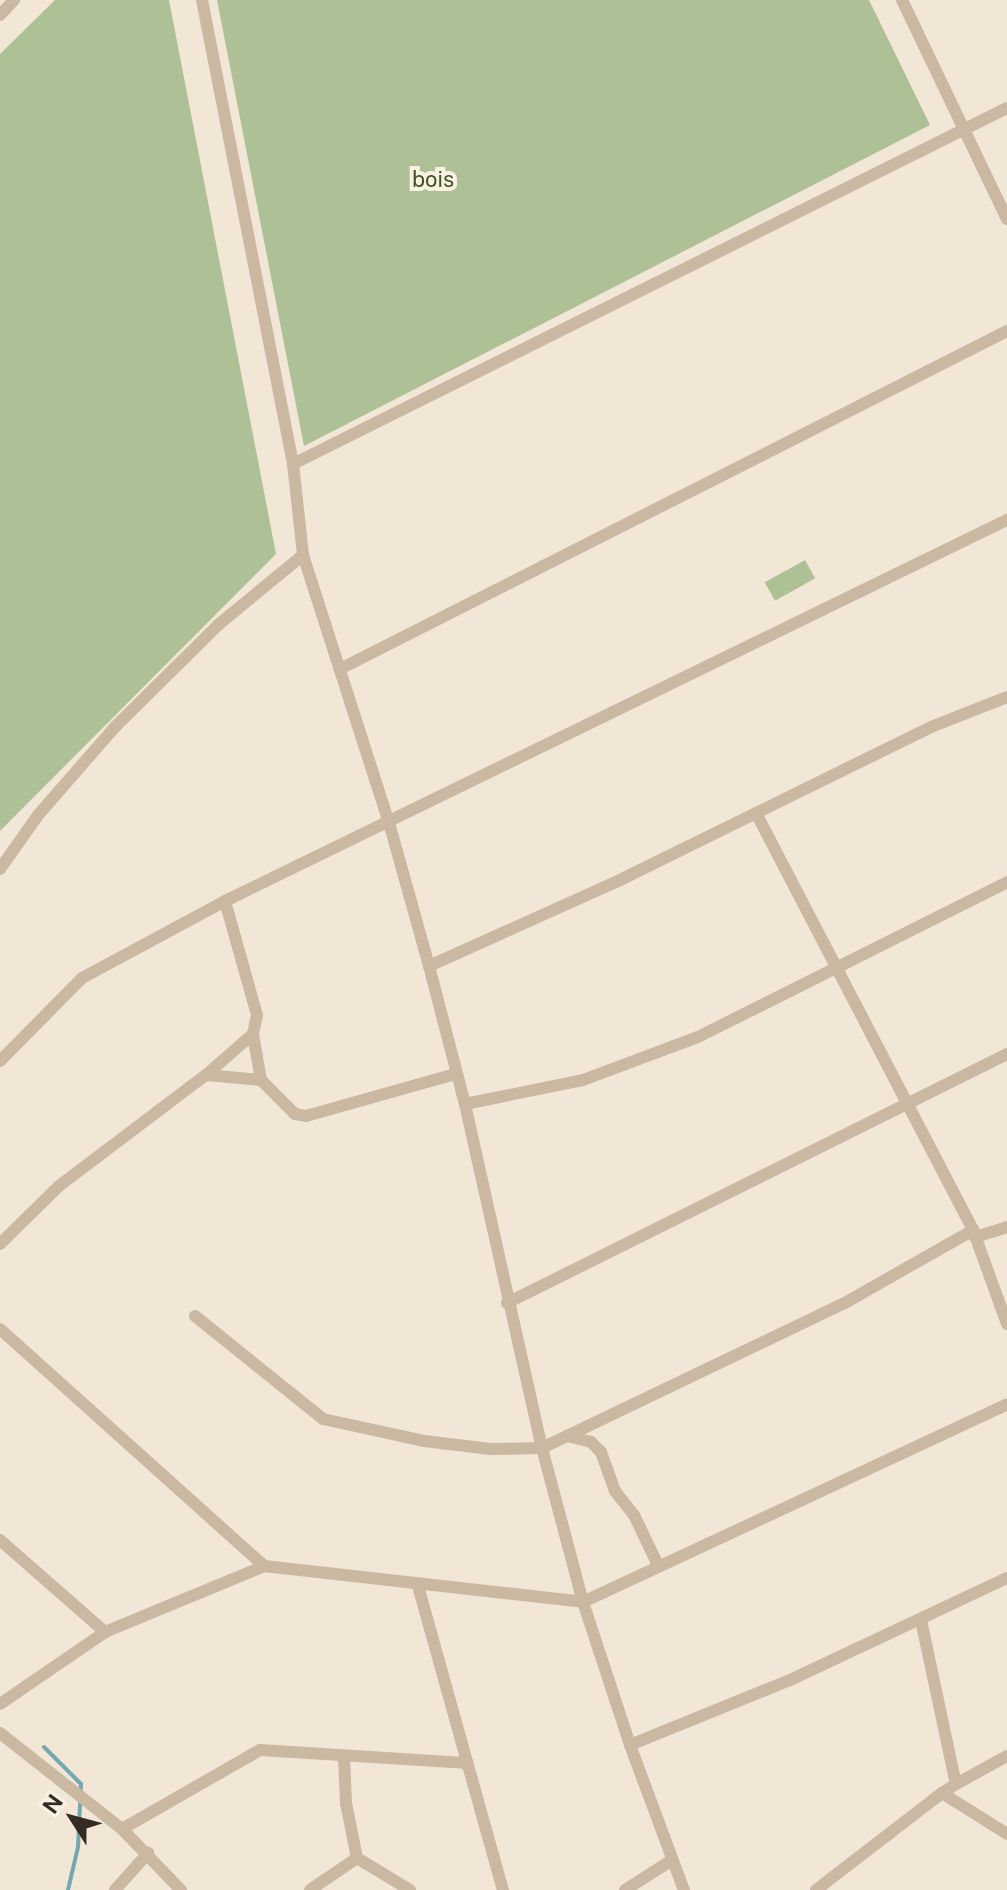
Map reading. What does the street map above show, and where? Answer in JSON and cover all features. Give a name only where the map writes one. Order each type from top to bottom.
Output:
[{"type":"street","points":[[0,15],[14,0]]},
{"type":"street","points":[[202,0],[293,464],[303,555],[388,819],[429,966],[465,1104],[507,1303],[542,1448],[583,1602],[630,1745],[684,1890]]},
{"type":"street","points":[[902,0],[1007,219]]},
{"type":"street","points":[[293,464],[1007,108]]},
{"type":"street","points":[[340,669],[1007,331]]},
{"type":"street","points":[[0,1061],[82,978],[225,901],[1007,520]]},
{"type":"street","points":[[0,869],[39,814],[115,727],[218,625],[303,555]]},
{"type":"street","points":[[429,966],[620,880],[931,727],[1007,697]]},
{"type":"street","points":[[756,813],[974,1233],[1007,1324]]},
{"type":"street","points":[[465,1104],[583,1080],[698,1037],[1007,882]]},
{"type":"street","points":[[225,901],[257,1015],[253,1034],[261,1080],[295,1114],[306,1116],[455,1074]]},
{"type":"street","points":[[0,1244],[59,1186],[206,1075],[253,1034]]},
{"type":"street","points":[[507,1303],[1007,1054]]},
{"type":"street","points":[[206,1075],[261,1080]]},
{"type":"street","points":[[195,1316],[323,1419],[424,1441],[491,1449],[542,1448],[843,1304],[974,1233],[1007,1227]]},
{"type":"street","points":[[0,1329],[264,1566]]},
{"type":"street","points":[[0,1704],[105,1632],[264,1566],[418,1586],[583,1602],[1007,1404]]},
{"type":"street","points":[[567,1436],[591,1442],[601,1452],[615,1491],[634,1515],[658,1565]]},
{"type":"street","points":[[0,1540],[105,1632]]},
{"type":"street","points":[[630,1745],[788,1681],[1007,1578]]},
{"type":"street","points":[[418,1586],[503,1890]]},
{"type":"street","points":[[921,1620],[956,1784]]},
{"type":"street","points":[[0,1733],[122,1829],[181,1890]]},
{"type":"street","points":[[122,1829],[260,1750],[465,1763]]},
{"type":"street","points":[[823,1888],[942,1793],[1007,1756]]},
{"type":"street","points":[[344,1757],[346,1803],[357,1858],[410,1890]]},
{"type":"street","points":[[942,1793],[1007,1834]]},
{"type":"street","points":[[115,1890],[148,1853]]},
{"type":"street","points":[[310,1890],[357,1858]]},
{"type":"street","points":[[625,1890],[672,1860]]},
{"type":"green space","points":[[55,0],[169,0],[276,554],[0,831],[0,54]]},
{"type":"green space","name":"bois","points":[[217,0],[869,0],[930,125],[304,446]]},
{"type":"green space","points":[[805,560],[815,578],[775,601],[765,582]]},
{"type":"waterway","points":[[44,1747],[81,1784],[78,1847],[68,1890]]}]
